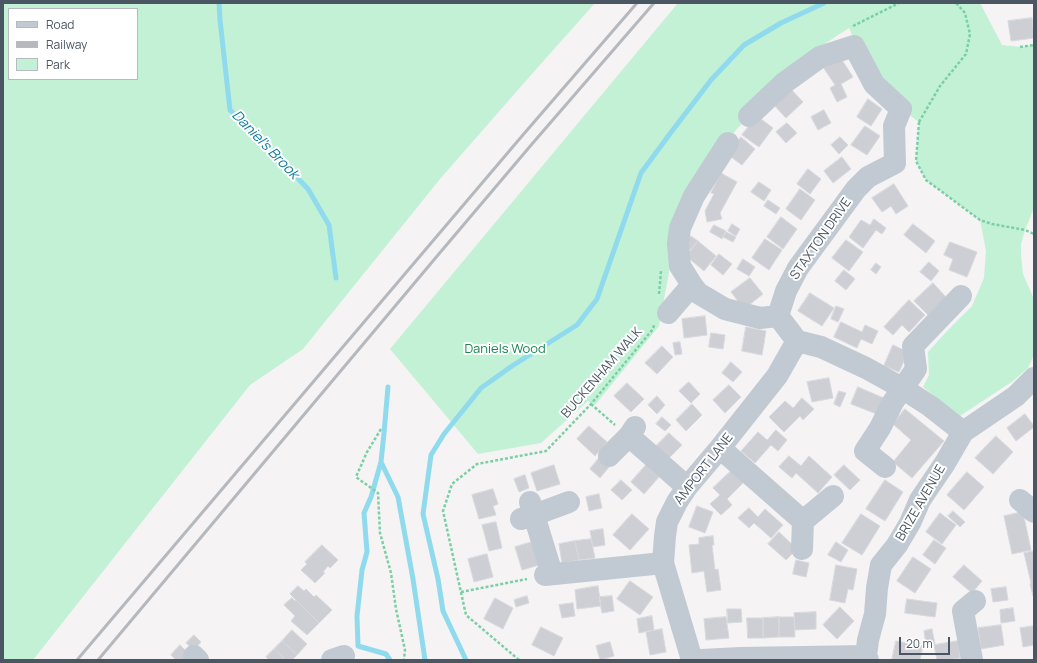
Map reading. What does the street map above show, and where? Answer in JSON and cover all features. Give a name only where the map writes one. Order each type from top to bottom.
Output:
[{"type":"street","points":[[749,116],[784,83],[820,58],[854,46],[874,84],[902,109],[894,126]]},
{"type":"street","name":"STAXTON DRIVE","points":[[778,316],[786,291],[798,268],[856,189],[868,177],[895,163],[894,126]]},
{"type":"street","points":[[728,143],[694,196],[680,228],[678,243],[680,266],[698,293],[726,309],[760,318],[778,316],[797,341],[821,347],[866,368],[930,406],[963,432]]},
{"type":"street","points":[[660,312],[692,285]]},
{"type":"street","points":[[885,468],[858,446],[880,428],[893,402],[916,368],[913,346],[961,296]]},
{"type":"street","name":"AMPORT LANE","points":[[692,660],[663,563],[667,522],[676,502],[777,376],[797,341]]},
{"type":"street","name":"BRIZE AVENUE","points":[[867,658],[868,640],[874,614],[881,565],[897,545],[910,523],[920,500],[945,463],[963,432],[1016,396],[1034,378]]},
{"type":"street","points":[[609,456],[632,432],[687,487]]},
{"type":"street","points":[[720,448],[803,522]]},
{"type":"street","points":[[802,549],[803,522],[833,496]]},
{"type":"street","points":[[569,502],[528,512],[549,575],[663,563]]},
{"type":"street","points":[[963,607],[972,660]]},
{"type":"street","points":[[702,660],[867,658]]},
{"type":"path","points":[[849,28],[898,3]]},
{"type":"path","points":[[956,3],[965,13],[970,34],[966,54],[940,86],[919,122],[916,161],[926,180],[980,220],[992,224],[1024,230],[1034,234]]},
{"type":"path","points":[[1020,47],[1034,45]]},
{"type":"path","points":[[894,126],[919,122]]},
{"type":"path","name":"BUCKENHAM WALK","points":[[519,660],[466,616],[443,511],[452,484],[478,464],[546,451],[591,404],[653,329],[660,312],[661,271]]},
{"type":"path","points":[[591,404],[632,432]]},
{"type":"path","points":[[381,429],[367,452],[356,477],[378,493],[380,533],[391,573],[396,609],[405,650],[404,660]]},
{"type":"path","points":[[461,592],[549,575]]},
{"type":"green space","points":[[3,3],[595,3],[440,179],[303,349],[250,385],[33,660],[3,660]]},
{"type":"green space","name":"Daniels Wood","points":[[678,3],[980,3],[1002,45],[1020,47],[1034,45],[1034,208],[1021,244],[1023,274],[1034,299],[1034,353],[1028,368],[1013,381],[960,416],[923,387],[929,375],[928,352],[972,306],[984,278],[986,251],[980,220],[926,180],[916,161],[919,122],[901,109],[874,84],[849,28],[803,58],[736,130],[682,203],[659,326],[595,405],[588,401],[541,443],[478,454],[390,349]]},
{"type":"building","points":[[1032,18],[1034,38],[1011,41],[1008,21]]},
{"type":"building","points":[[840,57],[853,77],[841,84],[847,97],[837,102],[830,88],[835,85],[823,67]]},
{"type":"building","points":[[789,87],[803,102],[786,118],[772,103]]},
{"type":"building","points":[[868,99],[882,109],[871,126],[857,117]]},
{"type":"building","points":[[824,110],[831,123],[818,130],[811,117]]},
{"type":"building","points":[[757,116],[773,128],[759,147],[742,135]]},
{"type":"building","points":[[787,123],[797,133],[786,143],[776,132]]},
{"type":"building","points":[[865,126],[880,136],[867,155],[851,145]]},
{"type":"building","points":[[741,137],[755,149],[742,165],[727,154]]},
{"type":"building","points":[[840,137],[848,145],[839,154],[831,145]]},
{"type":"building","points":[[842,157],[851,169],[833,183],[824,171]]},
{"type":"building","points":[[808,169],[821,179],[810,194],[797,184]]},
{"type":"building","points":[[721,173],[737,182],[720,213],[722,219],[707,222],[705,211],[714,194],[711,193]]},
{"type":"building","points":[[759,182],[771,190],[764,201],[751,192]]},
{"type":"building","points":[[894,184],[908,206],[896,214],[891,206],[882,212],[872,198]]},
{"type":"building","points":[[800,189],[815,200],[801,220],[786,209]]},
{"type":"building","points":[[768,200],[780,208],[776,214],[764,206]]},
{"type":"building","points":[[781,217],[797,229],[783,249],[767,237]]},
{"type":"building","points":[[874,219],[886,228],[882,234],[876,230],[863,248],[849,237],[861,220],[870,225]]},
{"type":"building","points":[[732,224],[740,229],[736,236],[728,231]]},
{"type":"building","points":[[913,224],[935,241],[926,253],[904,235]]},
{"type":"building","points":[[714,225],[726,231],[722,239],[710,232]]},
{"type":"building","points":[[726,232],[736,237],[733,242],[723,237]]},
{"type":"building","points":[[691,236],[698,241],[691,250],[684,244]]},
{"type":"building","points":[[765,239],[782,250],[769,270],[752,258]]},
{"type":"building","points":[[846,240],[863,252],[849,271],[832,258]]},
{"type":"building","points":[[698,241],[716,256],[704,271],[686,256]]},
{"type":"building","points":[[950,242],[977,252],[967,277],[949,270],[953,259],[944,255]]},
{"type":"building","points":[[719,254],[732,264],[723,275],[711,265]]},
{"type":"building","points":[[743,259],[755,267],[749,276],[737,269]]},
{"type":"building","points":[[929,262],[939,271],[931,281],[920,272]]},
{"type":"building","points":[[876,263],[881,267],[876,274],[871,270]]},
{"type":"building","points":[[844,270],[855,279],[846,290],[835,281]]},
{"type":"building","points":[[750,278],[763,294],[744,309],[731,292]]},
{"type":"building","points":[[933,283],[946,297],[928,315],[914,301]]},
{"type":"building","points":[[810,293],[834,308],[822,326],[798,311]]},
{"type":"building","points":[[909,300],[925,315],[909,332],[902,325],[893,335],[884,327]]},
{"type":"building","points":[[836,306],[844,309],[838,322],[831,319]]},
{"type":"building","points":[[705,316],[707,335],[684,338],[682,319]]},
{"type":"building","points":[[841,322],[862,332],[865,325],[878,331],[872,344],[861,339],[857,348],[834,337]]},
{"type":"building","points":[[746,327],[766,331],[762,355],[742,351]]},
{"type":"building","points":[[711,333],[725,335],[723,349],[709,347]]},
{"type":"building","points":[[680,342],[682,354],[675,355],[673,343]]},
{"type":"building","points":[[893,345],[908,352],[899,372],[884,366]]},
{"type":"building","points":[[662,346],[673,357],[657,374],[645,363]]},
{"type":"building","points":[[731,362],[742,372],[733,382],[722,373]]},
{"type":"building","points":[[829,378],[833,398],[812,402],[807,382]]},
{"type":"building","points":[[689,382],[700,394],[691,403],[679,391]]},
{"type":"building","points":[[627,383],[644,399],[631,412],[614,396]]},
{"type":"building","points":[[729,385],[741,397],[725,413],[713,400]]},
{"type":"building","points":[[858,387],[886,399],[879,415],[851,404]]},
{"type":"building","points":[[839,391],[846,393],[840,407],[834,404]]},
{"type":"building","points":[[657,396],[665,405],[657,414],[648,405]]},
{"type":"building","points":[[802,398],[814,409],[803,420],[800,416],[784,432],[769,417],[785,401],[793,408]]},
{"type":"building","points":[[692,404],[702,415],[686,431],[676,420]]},
{"type":"building","points":[[905,409],[944,441],[912,478],[893,462],[911,440],[893,424]]},
{"type":"building","points":[[1025,414],[1034,427],[1016,441],[1007,428]]},
{"type":"building","points":[[662,417],[671,425],[665,431],[656,424]]},
{"type":"building","points":[[589,426],[607,442],[595,456],[577,439]]},
{"type":"building","points":[[776,430],[787,440],[778,451],[771,445],[755,463],[741,451],[758,432],[767,440]]},
{"type":"building","points":[[669,433],[682,445],[666,461],[653,449]]},
{"type":"building","points":[[996,436],[1013,452],[993,474],[975,458]]},
{"type":"building","points":[[789,456],[801,466],[809,456],[832,477],[818,493],[796,473],[792,478],[779,467]]},
{"type":"building","points":[[599,458],[609,467],[600,478],[590,469]]},
{"type":"building","points":[[554,465],[560,484],[537,491],[531,473]]},
{"type":"building","points":[[646,465],[659,477],[644,494],[631,482]]},
{"type":"building","points":[[844,465],[860,480],[850,490],[834,475]]},
{"type":"building","points":[[732,470],[744,482],[727,499],[732,505],[721,515],[710,504],[720,495],[713,488]]},
{"type":"building","points":[[967,472],[984,487],[964,510],[947,495]]},
{"type":"building","points":[[525,475],[529,488],[519,492],[514,479]]},
{"type":"building","points":[[621,480],[632,490],[622,500],[611,490]]},
{"type":"building","points":[[885,480],[903,492],[885,521],[866,509]]},
{"type":"building","points":[[493,489],[498,504],[493,506],[496,515],[479,519],[472,495]]},
{"type":"building","points":[[599,494],[602,508],[589,511],[586,497]]},
{"type":"building","points":[[697,506],[713,512],[705,533],[689,527]]},
{"type":"building","points":[[749,508],[758,517],[765,509],[783,525],[771,538],[754,523],[749,528],[738,518]]},
{"type":"building","points":[[953,511],[965,522],[960,527],[948,516]]},
{"type":"building","points":[[1023,512],[1031,550],[1012,554],[1004,516]]},
{"type":"building","points":[[940,513],[956,525],[942,544],[926,532]]},
{"type":"building","points":[[632,514],[649,529],[630,550],[613,535]]},
{"type":"building","points":[[861,514],[880,526],[862,555],[842,543]]},
{"type":"building","points":[[496,522],[502,548],[489,551],[482,525]]},
{"type":"building","points":[[603,529],[605,545],[593,547],[590,531]]},
{"type":"building","points":[[779,532],[797,549],[786,560],[768,544]]},
{"type":"building","points":[[713,536],[714,545],[712,545],[715,570],[718,569],[721,590],[707,592],[704,571],[692,573],[689,545],[699,544],[699,538]]},
{"type":"building","points":[[591,539],[595,558],[579,560],[575,541]]},
{"type":"building","points":[[934,540],[946,548],[935,564],[923,555]]},
{"type":"building","points":[[575,541],[579,560],[562,563],[559,544]]},
{"type":"building","points":[[532,542],[539,565],[522,570],[515,547]]},
{"type":"building","points":[[836,542],[848,550],[841,562],[828,555]]},
{"type":"building","points":[[322,545],[338,560],[330,568],[328,566],[323,572],[325,573],[315,583],[301,570],[307,564],[305,562]]},
{"type":"building","points":[[1034,551],[1034,596],[1033,596],[1024,553]]},
{"type":"building","points":[[487,554],[493,577],[474,582],[468,559]]},
{"type":"building","points":[[913,557],[931,569],[915,593],[897,581]]},
{"type":"building","points":[[796,560],[809,563],[806,577],[793,574]]},
{"type":"building","points":[[836,565],[857,569],[853,590],[848,589],[845,603],[830,600]]},
{"type":"building","points":[[964,565],[982,581],[972,593],[953,577]]},
{"type":"building","points":[[630,581],[653,597],[640,615],[617,599]]},
{"type":"building","points":[[298,586],[304,591],[306,589],[314,597],[316,595],[332,610],[319,623],[290,594]]},
{"type":"building","points":[[598,586],[601,606],[577,609],[575,590]]},
{"type":"building","points":[[1006,587],[1008,600],[993,602],[991,589]]},
{"type":"building","points":[[527,596],[529,603],[516,607],[514,600]]},
{"type":"building","points":[[612,596],[614,611],[602,613],[599,597]]},
{"type":"building","points":[[292,598],[295,601],[296,600],[319,623],[307,635],[291,621],[295,616],[284,605]]},
{"type":"building","points":[[495,598],[513,608],[503,629],[484,619]]},
{"type":"building","points":[[907,599],[937,603],[935,617],[905,613]]},
{"type":"building","points":[[573,603],[575,616],[562,618],[559,605]]},
{"type":"building","points":[[840,607],[854,621],[837,639],[823,625]]},
{"type":"building","points":[[1013,608],[1015,621],[1001,623],[1000,610]]},
{"type":"building","points":[[727,609],[741,609],[742,622],[728,623]]},
{"type":"building","points":[[816,612],[816,629],[795,630],[794,613]]},
{"type":"building","points":[[652,616],[654,630],[639,633],[637,619]]},
{"type":"building","points":[[726,617],[729,638],[706,640],[704,619]]},
{"type":"building","points":[[779,617],[779,637],[763,638],[763,618]]},
{"type":"building","points":[[779,617],[794,617],[795,637],[779,637]]},
{"type":"building","points":[[747,618],[763,618],[763,638],[748,638]]},
{"type":"building","points":[[1001,625],[1004,645],[981,649],[978,628]]},
{"type":"building","points":[[1034,626],[1034,645],[1023,647],[1020,628]]},
{"type":"building","points":[[541,627],[563,638],[554,656],[532,645]]},
{"type":"building","points":[[662,629],[666,652],[650,655],[646,632]]},
{"type":"building","points":[[932,629],[935,644],[926,646],[924,631]]},
{"type":"building","points":[[292,630],[307,644],[297,655],[282,641]]},
{"type":"building","points":[[194,635],[201,642],[194,650],[186,643]]},
{"type":"building","points":[[282,641],[297,655],[292,660],[286,660],[274,649]]},
{"type":"building","points":[[896,641],[923,646],[920,660],[892,660]]},
{"type":"building","points":[[958,641],[960,658],[937,660],[934,645]]},
{"type":"building","points":[[610,642],[614,656],[600,660],[596,646]]},
{"type":"building","points":[[180,645],[189,654],[184,660],[176,660],[171,655]]},
{"type":"building","points":[[274,649],[286,660],[269,660],[266,657]]},
{"type":"waterway","name":"Daniel's Brook","points":[[219,3],[230,110],[308,189],[329,225],[336,278]]},
{"type":"waterway","points":[[466,660],[443,611],[438,579],[423,514],[431,455],[444,434],[481,388],[512,366],[577,325],[597,299],[641,173],[711,80],[744,45],[781,23],[824,3]]},
{"type":"waterway","name":"Daniel's Brook","points":[[388,387],[381,462],[371,497],[364,513],[367,552],[362,570],[357,616],[358,646],[386,654],[390,660]]},
{"type":"waterway","points":[[381,462],[398,497],[413,579],[425,660]]},
{"type":"railway","points":[[77,660],[522,136],[637,3]]},
{"type":"railway","points":[[98,660],[438,255],[654,3]]}]
